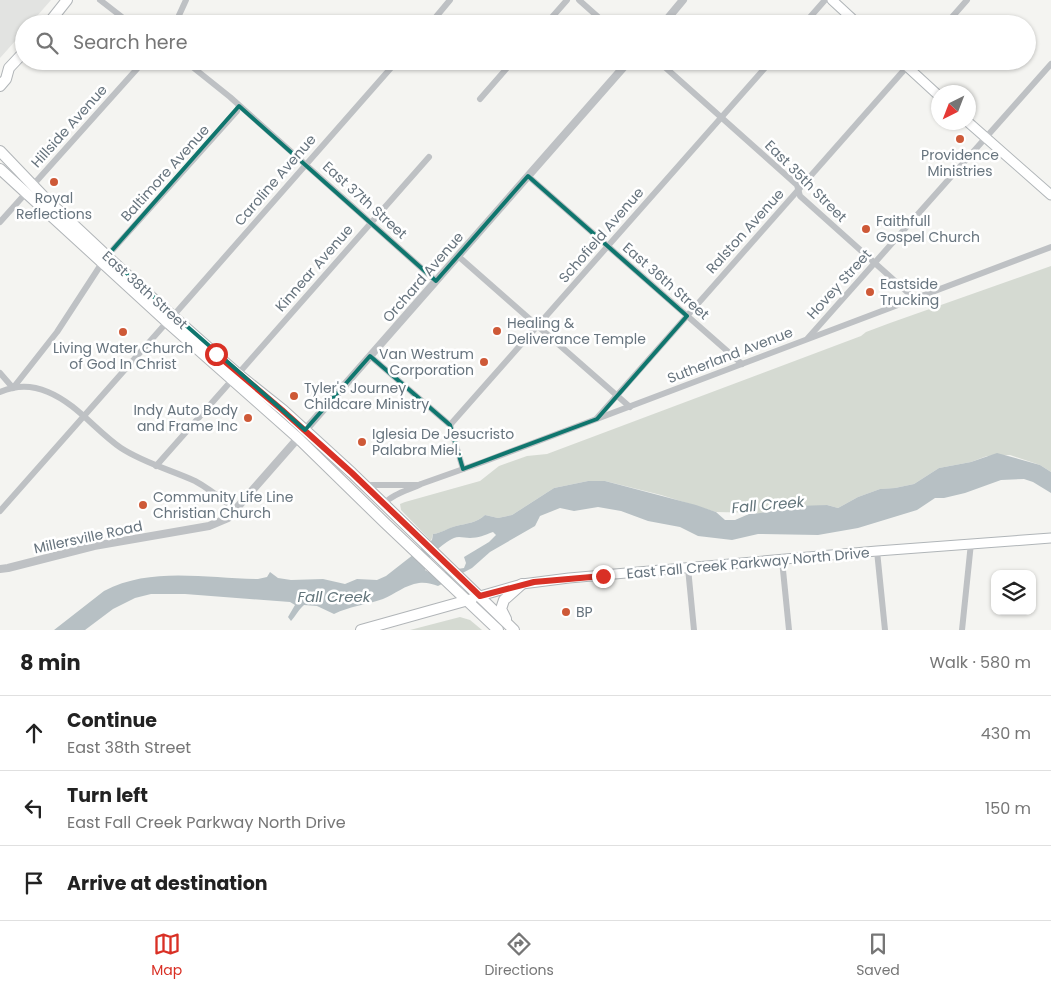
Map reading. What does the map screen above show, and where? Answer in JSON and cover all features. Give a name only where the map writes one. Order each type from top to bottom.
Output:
[{"type":"main road","points":[[55,15],[67,0]]},
{"type":"main road","points":[[832,0],[848,15]]},
{"type":"main road","points":[[0,86],[6,79],[5,70],[15,61]]},
{"type":"main road","points":[[914,70],[931,88]]},
{"type":"main road","points":[[976,129],[1051,195]]},
{"type":"main road","name":"East 38th Street","points":[[0,151],[104,259]]},
{"type":"main road","name":"East 38th Street","points":[[0,169],[104,259],[235,377],[365,485],[514,630]]},
{"type":"main road","name":"East 38th Street","points":[[302,434],[385,523],[498,630]]},
{"type":"main road","name":"East Fall Creek Parkway North Drive","points":[[360,630],[522,584],[569,578],[877,551],[1051,538]]},
{"type":"main road","points":[[514,630],[501,609],[504,600],[522,584]]},
{"type":"street","points":[[100,0],[119,15]]},
{"type":"street","points":[[179,15],[186,0]]},
{"type":"street","points":[[438,15],[450,0]]},
{"type":"street","points":[[554,15],[567,0]]},
{"type":"street","points":[[579,0],[596,15]]},
{"type":"street","points":[[670,15],[684,0]]},
{"type":"street","points":[[812,15],[824,0]]},
{"type":"street","points":[[954,15],[968,0]]},
{"type":"street","name":"Hovey Street","points":[[806,340],[1051,64]]},
{"type":"street","name":"Hillside Avenue","points":[[33,185],[136,70]]},
{"type":"street","name":"East 37th Street","points":[[196,70],[306,164],[436,281]]},
{"type":"street","name":"Caroline Avenue","points":[[0,511],[389,70]]},
{"type":"street","points":[[480,99],[505,70]]},
{"type":"street","name":"Orchard Avenue","points":[[236,510],[622,70]]},
{"type":"street","name":"East 35th Street","points":[[668,70],[796,184],[800,196],[915,299]]},
{"type":"street","name":"Schofield Avenue","points":[[450,425],[763,70]]},
{"type":"street","name":"Ralston Avenue","points":[[597,419],[901,70]]},
{"type":"street","name":"Baltimore Avenue","points":[[13,388],[56,332],[104,259],[237,111],[239,106]]},
{"type":"street","name":"Kinnear Avenue","points":[[156,466],[429,157]]},
{"type":"street","name":"East 36th Street","points":[[528,176],[742,364]]},
{"type":"street","points":[[0,222],[26,193]]},
{"type":"street","name":"Sutherland Avenue","points":[[384,504],[394,495],[1051,247]]},
{"type":"street","points":[[458,256],[630,407]]},
{"type":"street","points":[[370,356],[450,425],[463,469]]},
{"type":"street","points":[[0,373],[13,388]]},
{"type":"street","points":[[0,392],[22,386],[48,392],[67,403],[121,448],[156,466],[201,484],[236,510]]},
{"type":"street","name":"Sutherland Avenue","points":[[365,485],[418,486]]},
{"type":"street","name":"Millersville Road","points":[[0,569],[94,546],[214,525],[224,521],[236,510]]},
{"type":"street","points":[[962,630],[971,543]]},
{"type":"street","points":[[877,551],[884,630]]},
{"type":"street","points":[[782,560],[788,630]]},
{"type":"street","points":[[688,568],[694,630]]},
{"type":"highlighted area","points":[[239,106],[436,281],[528,176],[687,316],[597,419],[463,469],[450,425],[370,356],[305,430],[107,256]]},
{"type":"shaded area","points":[[0,0],[51,0],[38,15],[15,15],[15,41],[0,58]]},
{"type":"shaded area","points":[[1051,266],[1051,472],[1040,465],[1010,455],[987,456],[971,462],[939,468],[914,484],[880,489],[858,497],[838,508],[827,505],[760,513],[716,512],[661,495],[605,481],[588,481],[554,488],[512,515],[498,518],[485,515],[475,521],[433,534],[431,541],[401,510],[400,504],[405,502],[480,481],[499,466],[527,456],[547,454],[861,336],[866,332],[890,323]]},
{"type":"shaded area","points":[[460,617],[470,620],[482,630],[410,630]]},
{"type":"water","name":"Fall Creek","points":[[997,453],[1040,465],[1051,472],[1051,493],[1024,479],[1001,480],[965,493],[935,498],[917,510],[858,528],[818,535],[758,534],[732,540],[698,536],[680,527],[648,521],[621,511],[598,507],[574,511],[560,508],[540,516],[535,526],[490,552],[472,568],[438,586],[424,583],[414,584],[383,599],[334,614],[317,606],[304,605],[291,621],[288,617],[295,605],[290,602],[185,594],[151,594],[135,598],[113,609],[85,630],[54,630],[104,591],[122,583],[160,576],[258,579],[267,577],[270,572],[278,578],[291,580],[323,579],[345,584],[357,579],[377,580],[386,576],[432,540],[433,534],[475,521],[485,515],[498,518],[512,515],[554,488],[588,481],[605,481],[696,505],[716,512],[725,520],[735,520],[749,514],[793,510],[798,506],[827,505],[838,508],[858,497],[880,489],[914,484],[939,468],[971,462]],"holes":[[[493,532],[496,535],[489,542],[464,557],[466,563],[464,568],[439,573],[425,570],[428,561],[435,551],[454,538],[470,538]]]},
{"type":"place","name":"Providence Ministries","points":[[960,139]]},
{"type":"place","name":"Royal Reflections","points":[[54,182]]},
{"type":"place","name":"Faithfull Gospel Church","points":[[866,229]]},
{"type":"place","name":"Eastside Trucking","points":[[870,292]]},
{"type":"place","name":"Healing & Deliverance Temple","points":[[497,331]]},
{"type":"place","name":"Living Water Church of God In Christ","points":[[123,332]]},
{"type":"place","name":"Van Westrum Corporation","points":[[484,362]]},
{"type":"place","name":"Tyler's Journey Childcare Ministry","points":[[294,396]]},
{"type":"place","name":"Indy Auto Body and Frame Inc","points":[[248,418]]},
{"type":"place","name":"Iglesia De Jesucristo Palabra Miel.","points":[[362,442]]},
{"type":"place","name":"Community Life Line Christian Church","points":[[143,505]]},
{"type":"place","name":"BP","points":[[566,612]]},
{"type":"route","points":[[216,354],[352,473],[480,596],[534,582],[603,576]]}]
